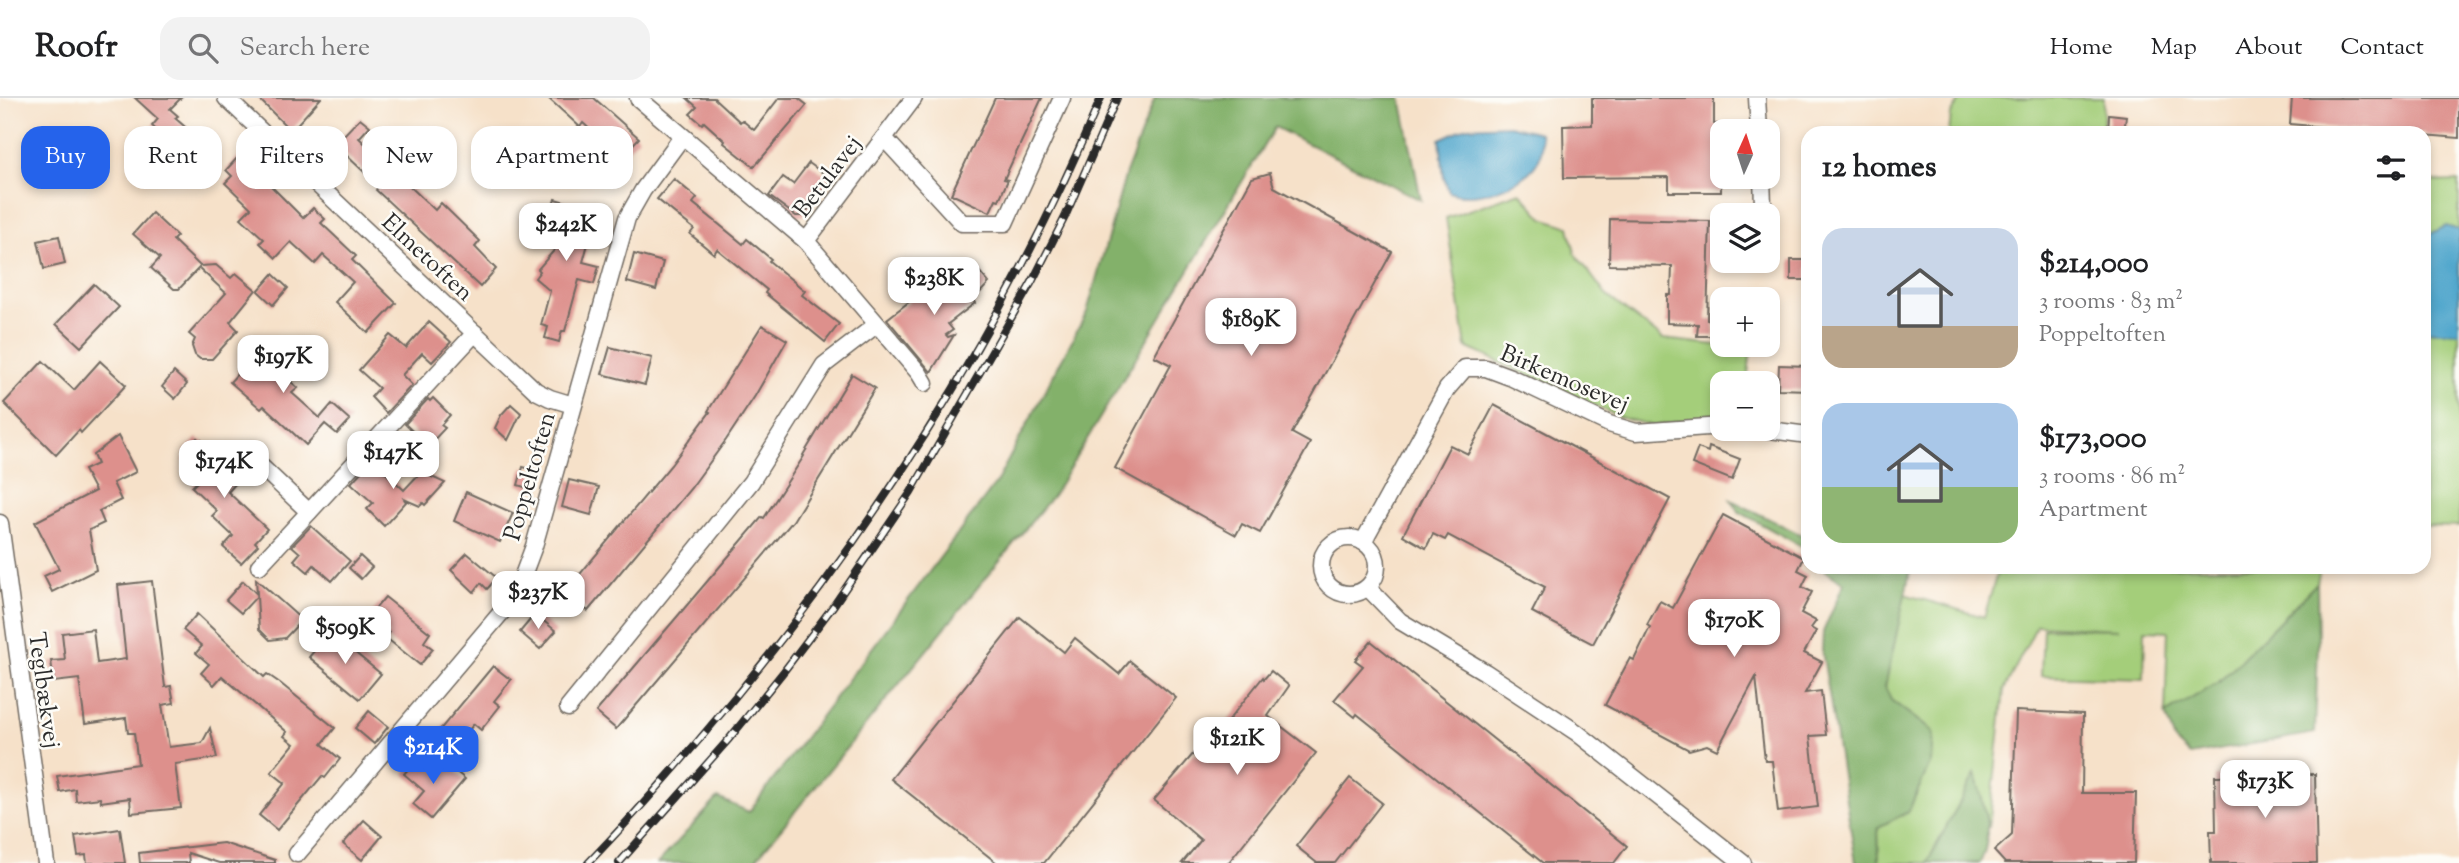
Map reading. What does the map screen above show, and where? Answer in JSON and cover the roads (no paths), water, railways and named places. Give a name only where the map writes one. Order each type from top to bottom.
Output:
[{"type":"street","name":"Elmetoften","points":[[226,98],[536,391],[573,405]]},
{"type":"street","points":[[638,98],[806,241],[925,383]]},
{"type":"street","name":"Betulavej","points":[[806,241],[914,98]]},
{"type":"street","name":"Betulavej","points":[[884,138],[962,223],[1005,223],[1062,98]]},
{"type":"street","points":[[1758,98],[1759,119]]},
{"type":"street","name":"Poppeltoften","points":[[297,855],[506,607],[522,578],[534,546],[626,218],[682,137]]},
{"type":"street","points":[[568,708],[751,482],[824,365],[876,325]]},
{"type":"street","name":"Elmetoften","points":[[259,566],[475,333]]},
{"type":"street","name":"Birkemosevej","points":[[1363,542],[1447,389],[1465,368],[1486,368],[1609,424],[1636,432],[1710,427]]},
{"type":"street","points":[[1780,431],[1801,434]]},
{"type":"street","points":[[251,457],[309,512]]},
{"type":"street","name":"Teglbækvej","points":[[0,523],[46,863]]},
{"type":"street","points":[[1346,538],[1363,542],[1370,547],[1377,563],[1374,581],[1368,587],[1352,595],[1334,591],[1328,585],[1320,569],[1324,552],[1337,540],[1346,538]]},
{"type":"street","points":[[1368,587],[1400,621],[1504,684],[1576,732],[1743,863]]},
{"type":"water","points":[[1509,125],[1540,133],[1541,154],[1531,170],[1522,178],[1498,190],[1472,195],[1449,192],[1444,178],[1440,139],[1467,127]]},
{"type":"water","points":[[2446,226],[2459,230],[2459,333],[2431,331],[2431,234]]},
{"type":"railway","points":[[588,863],[671,772],[759,668],[872,515],[925,435],[1020,270],[1101,98]]},
{"type":"railway","points":[[619,863],[729,739],[784,671],[834,605],[911,492],[1032,282],[1065,217],[1117,98]]}]
